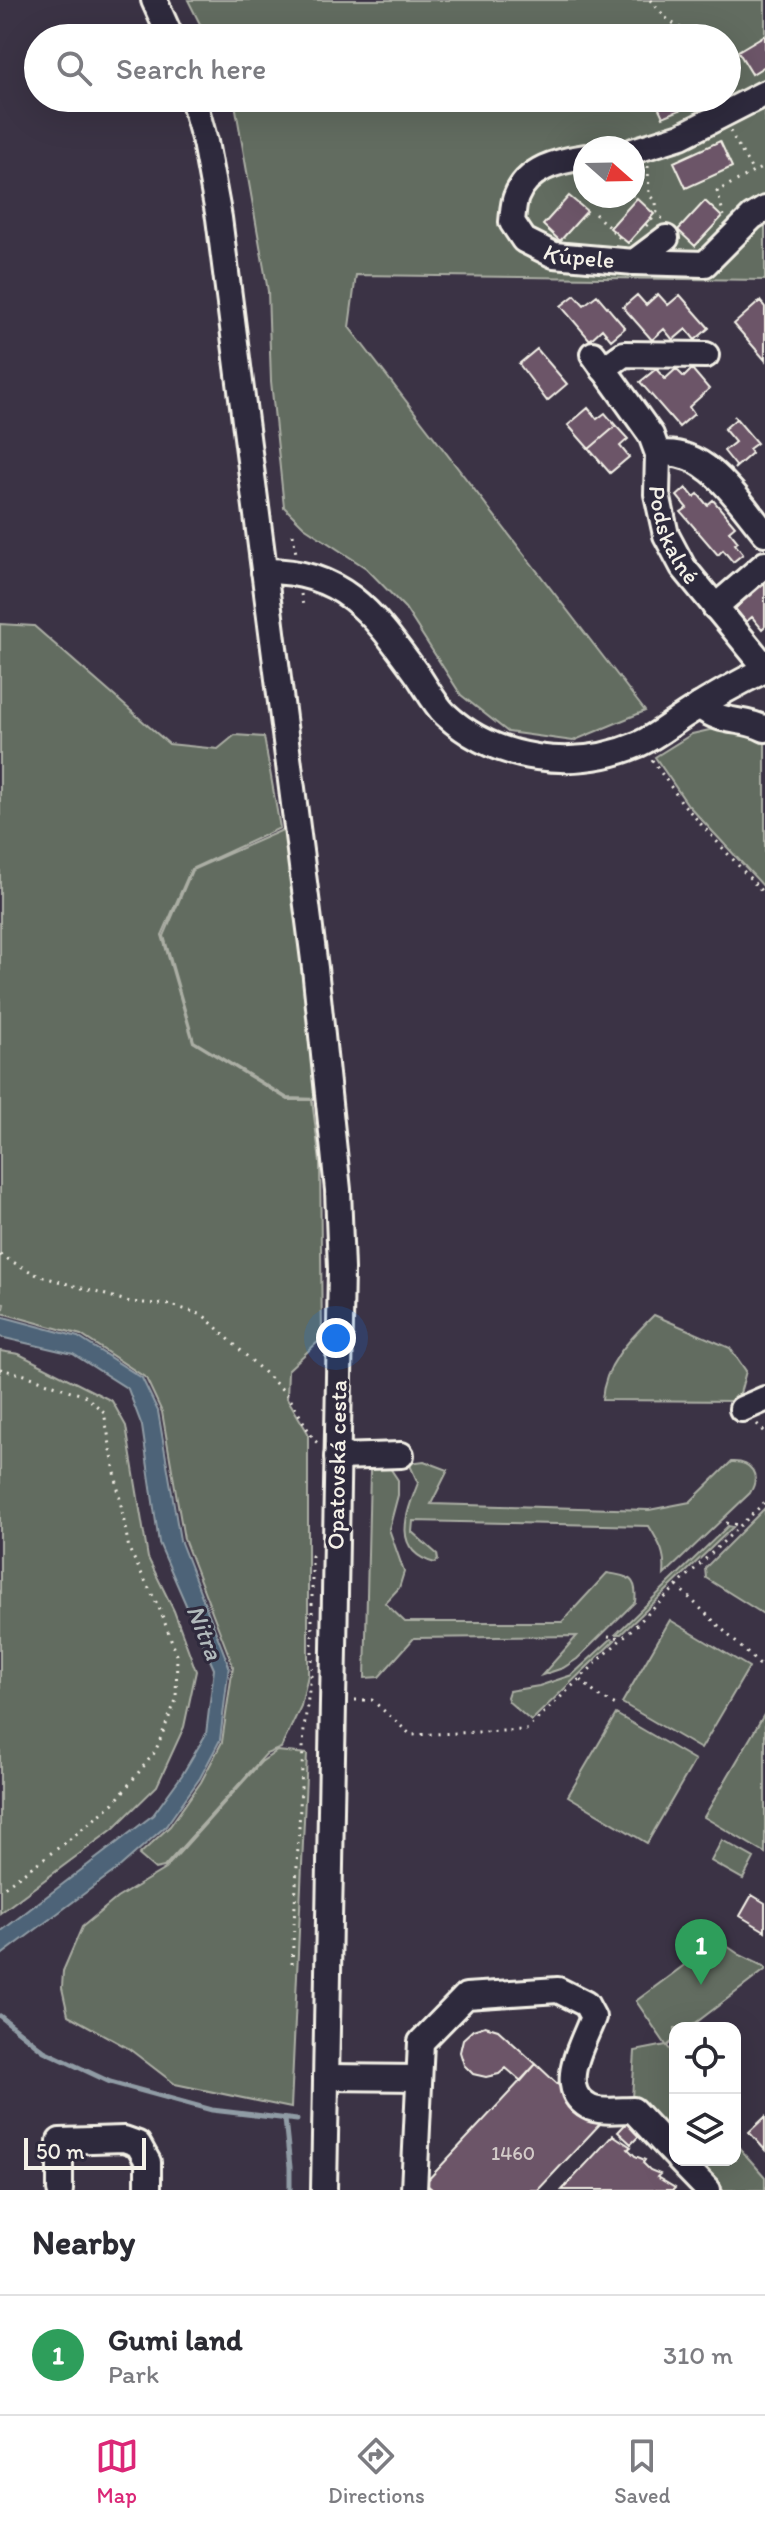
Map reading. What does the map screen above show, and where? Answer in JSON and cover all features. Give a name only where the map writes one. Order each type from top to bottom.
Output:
[{"type":"street","points":[[154,0],[165,24]]},
{"type":"street","points":[[741,107],[765,93]]},
{"type":"street","name":"Opatovská cesta","points":[[197,112],[219,218],[315,968],[338,1190],[341,1269],[324,2190]]},
{"type":"street","points":[[645,147],[681,136],[732,112]]},
{"type":"street","name":"Kúpele","points":[[573,159],[534,172],[517,195],[512,222],[524,240],[554,255],[631,254],[666,231]]},
{"type":"street","points":[[631,254],[705,264],[752,217],[765,209]]},
{"type":"street","name":"Podskalné","points":[[706,355],[624,354],[598,361],[651,435],[658,454],[657,494],[666,535],[683,567],[765,668]]},
{"type":"street","name":"Podskalné","points":[[658,454],[672,452],[705,466],[765,533]]},
{"type":"street","name":"Podskalné","points":[[715,607],[765,564]]},
{"type":"street","points":[[264,571],[298,572],[343,590],[380,623],[444,712],[470,734],[497,747],[530,756],[562,761],[642,743],[765,668]]},
{"type":"street","points":[[743,680],[753,690],[765,693]]},
{"type":"street","points":[[699,706],[713,717],[765,729]]},
{"type":"street","points":[[337,1457],[401,1455]]},
{"type":"street","points":[[414,2190],[421,2042],[466,1996],[558,1990],[586,2004],[593,2017],[571,2077],[573,2093],[591,2109],[633,2110],[669,2149]]},
{"type":"street","points":[[326,2077],[419,2078]]},
{"type":"street","points":[[60,2190],[60,2141],[124,2139],[138,2144],[148,2162],[148,2190]]},
{"type":"street","points":[[685,2166],[708,2190]]},
{"type":"path","points":[[651,1],[674,24]]},
{"type":"path","points":[[723,117],[753,172]]},
{"type":"path","points":[[724,218],[717,191],[765,166]]},
{"type":"path","points":[[645,174],[649,195],[656,202],[657,214],[666,231]]},
{"type":"path","points":[[595,214],[631,254]]},
{"type":"path","points":[[638,235],[657,214]]},
{"type":"path","points":[[642,743],[683,804],[765,895]]},
{"type":"path","points":[[0,1255],[37,1275],[130,1302],[171,1305],[203,1315],[288,1395],[314,1440],[337,1457]]},
{"type":"path","points":[[0,1369],[85,1396],[104,1412],[129,1549],[160,1610],[177,1655],[176,1700],[155,1752],[114,1803],[0,1890]]},
{"type":"path","points":[[355,1700],[372,1700],[411,1735],[526,1730],[765,1502]]},
{"type":"path","points":[[726,1523],[740,1525]]},
{"type":"path","points":[[677,1586],[765,1670]]},
{"type":"path","points":[[608,1636],[622,1638]]},
{"type":"path","points":[[292,1964],[304,1729],[312,1667]]},
{"type":"path","points":[[580,1679],[598,1696],[620,1707]]},
{"type":"green space","points":[[188,0],[765,0],[765,280],[356,275],[349,327],[645,711],[573,741],[508,732],[461,695],[405,608],[366,568],[304,527],[284,507],[271,381],[268,291],[236,112],[741,112],[741,24],[200,24]]},
{"type":"green space","points":[[0,624],[34,626],[169,744],[218,749],[235,735],[264,737],[280,828],[191,869],[162,935],[193,1042],[288,1100],[312,1100],[320,1162],[322,1338],[288,1370],[287,1398],[308,1433],[308,1675],[301,1706],[281,1748],[266,1754],[164,1867],[155,1869],[139,1855],[170,1826],[201,1782],[222,1742],[233,1666],[184,1539],[162,1412],[146,1378],[81,1335],[2,1313]]},
{"type":"green space","points":[[718,728],[765,737],[765,888],[688,805],[655,757],[692,734]]},
{"type":"green space","points":[[287,828],[319,1099],[288,1098],[194,1041],[164,936],[192,870]]},
{"type":"green space","points":[[654,1315],[730,1348],[746,1371],[738,1401],[602,1400],[613,1364]]},
{"type":"green space","points":[[0,1351],[19,1354],[112,1401],[126,1426],[148,1558],[174,1611],[196,1671],[184,1727],[157,1786],[113,1829],[0,1913]]},
{"type":"green space","points":[[424,1461],[448,1470],[431,1504],[649,1510],[690,1502],[731,1462],[749,1467],[755,1480],[750,1493],[664,1575],[661,1549],[649,1526],[413,1521],[412,1532],[437,1554],[435,1563],[412,1550],[407,1541],[409,1507],[418,1483],[409,1463]]},
{"type":"green space","points":[[378,1464],[390,1468],[398,1480],[398,1495],[389,1529],[404,1572],[399,1588],[385,1603],[405,1622],[562,1622],[607,1573],[621,1575],[633,1583],[635,1602],[577,1659],[542,1675],[577,1636],[414,1638],[379,1677],[365,1678],[370,1471]]},
{"type":"green space","points":[[765,1508],[765,1615],[706,1578],[705,1568]]},
{"type":"green space","points":[[728,1526],[733,1527],[621,1634],[616,1634]]},
{"type":"green space","points":[[670,1620],[749,1667],[701,1749],[622,1703]]},
{"type":"green space","points":[[611,1639],[615,1640],[531,1721],[509,1702],[509,1691],[539,1686],[572,1675]]},
{"type":"green space","points":[[765,1713],[765,1853],[704,1817]]},
{"type":"green space","points":[[616,1714],[695,1760],[647,1843],[568,1796]]},
{"type":"green space","points":[[277,1751],[307,1754],[291,2108],[175,2084],[128,2048],[68,2015],[62,1988],[63,1971],[82,1927],[117,1898],[165,1869],[261,1762]]},
{"type":"green space","points":[[722,1840],[754,1858],[743,1879],[711,1861]]},
{"type":"green space","points":[[718,1940],[765,1967],[697,2022],[669,2022],[669,2138],[632,2098],[635,2051],[666,2045],[636,2001]]},
{"type":"green space","points":[[741,2150],[765,2177],[765,2190],[717,2190],[695,2166],[741,2166]]},
{"type":"water","name":"Nitra","points":[[0,1316],[78,1337],[142,1378],[158,1411],[180,1540],[229,1666],[220,1740],[200,1778],[166,1826],[116,1870],[0,1956],[0,1932],[153,1815],[206,1734],[214,1669],[159,1543],[142,1426],[128,1389],[73,1354],[0,1337]]},
{"type":"building","points":[[765,35],[765,66],[752,74],[741,56],[741,49]]},
{"type":"building","points":[[720,141],[732,167],[686,188],[674,162]]},
{"type":"building","points":[[569,196],[573,199],[573,208],[587,211],[560,241],[543,225]]},
{"type":"building","points":[[705,201],[722,217],[695,246],[678,230]]},
{"type":"building","points":[[645,206],[654,214],[628,243],[610,228],[628,208],[645,208]]},
{"type":"building","points":[[658,294],[668,305],[680,295],[709,328],[695,340],[686,329],[673,340],[664,329],[652,340],[623,307],[637,295],[646,305]]},
{"type":"building","points":[[575,295],[584,305],[597,295],[625,328],[611,340],[602,329],[590,340],[561,306]]},
{"type":"building","points":[[760,301],[765,307],[765,360],[734,324]]},
{"type":"building","points":[[537,349],[567,384],[547,401],[519,364]]},
{"type":"building","points":[[656,369],[665,379],[676,369],[684,377],[692,369],[709,389],[689,407],[694,414],[679,427],[640,382]]},
{"type":"building","points":[[588,408],[597,419],[605,413],[616,426],[589,449],[568,425]]},
{"type":"building","points":[[734,416],[757,443],[749,449],[752,453],[734,469],[736,466],[724,451],[735,442],[724,429],[736,419]]},
{"type":"building","points":[[616,426],[628,439],[620,446],[629,457],[610,473],[589,449]]},
{"type":"building","points":[[686,488],[694,497],[698,494],[707,505],[713,500],[735,526],[729,531],[743,554],[733,562],[723,550],[718,555],[681,512],[687,508],[677,496]]},
{"type":"building","points":[[761,582],[765,583],[765,626],[762,629],[752,617],[746,622],[735,609]]},
{"type":"building","points":[[752,1895],[765,1903],[765,1931],[740,1916]]},
{"type":"building","points":[[485,2026],[498,2030],[536,2064],[521,2081],[506,2068],[499,2074],[486,2077],[473,2074],[464,2065],[460,2052],[463,2039],[473,2030]]},
{"type":"building","points":[[536,2064],[600,2124],[538,2190],[433,2190],[425,2183]]},
{"type":"building","points":[[634,2115],[647,2128],[631,2144],[618,2132]]},
{"type":"building","points":[[765,2117],[765,2150],[749,2132]]},
{"type":"building","points":[[613,2135],[631,2147],[628,2149],[635,2156],[645,2160],[643,2163],[650,2170],[660,2174],[657,2177],[675,2188],[562,2190]]},
{"type":"waterway","points":[[0,2016],[44,2051],[110,2082],[212,2110],[297,2120]]},
{"type":"waterway","points":[[285,2119],[290,2190]]},
{"type":"place","name":"Gumi land","points":[[701,1985]]}]
